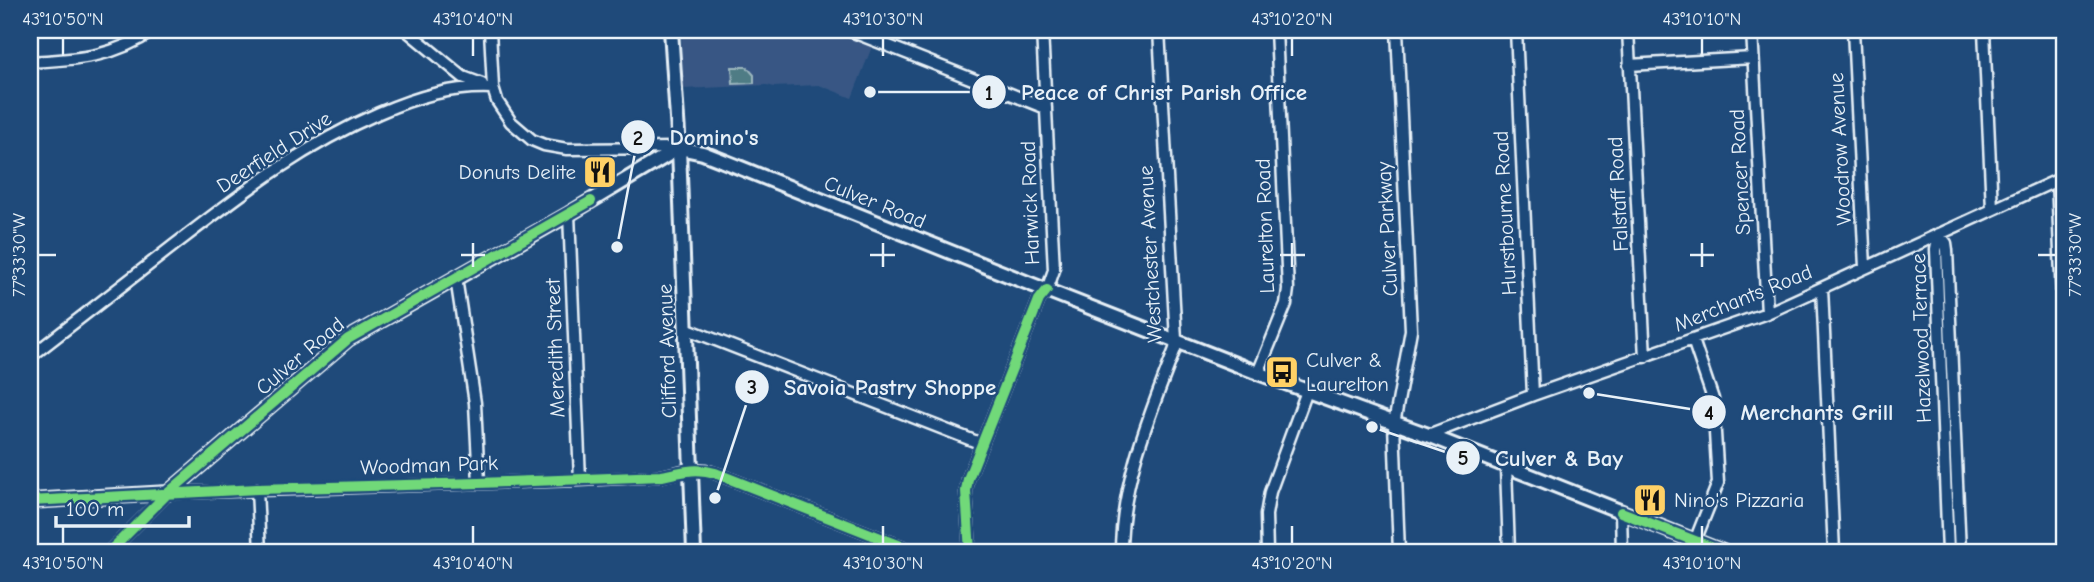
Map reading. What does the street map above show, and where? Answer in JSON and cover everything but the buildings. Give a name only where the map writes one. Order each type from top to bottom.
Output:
[{"type":"main road","name":"Clifford Avenue","points":[[671,30],[679,148],[694,552]]},
{"type":"main road","name":"Culver Road","points":[[168,493],[348,339],[569,214],[679,148],[703,153],[1258,373],[1428,435],[1723,552]]},
{"type":"main road","points":[[30,501],[168,493]]},
{"type":"street","points":[[30,62],[105,54],[154,30]]},
{"type":"street","points":[[406,30],[463,77],[492,88]]},
{"type":"street","points":[[490,30],[492,88],[511,122],[529,137],[544,145],[567,149],[679,148]]},
{"type":"street","points":[[848,30],[1046,108]]},
{"type":"street","name":"Harwick Road","points":[[970,552],[967,485],[1039,300],[1047,290],[1054,270],[1042,30]]},
{"type":"street","name":"Westchester Avenue","points":[[1121,552],[1121,525],[1129,482],[1176,340],[1159,30]]},
{"type":"street","name":"Laurelton Road","points":[[1258,373],[1286,304],[1288,289],[1276,30]]},
{"type":"street","name":"Culver Parkway","points":[[1397,30],[1411,330],[1394,424],[1399,552]]},
{"type":"street","name":"Hurstbourne Road","points":[[1516,30],[1534,395]]},
{"type":"street","name":"Falstaff Road","points":[[1628,30],[1645,357]]},
{"type":"street","name":"Spencer Road","points":[[1752,30],[1767,313]]},
{"type":"street","name":"Woodrow Avenue","points":[[1853,30],[1865,267]]},
{"type":"street","points":[[1984,30],[1992,209]]},
{"type":"street","points":[[1629,65],[1753,58]]},
{"type":"street","name":"Deerfield Drive","points":[[30,357],[251,186],[314,144],[396,106],[434,93],[458,88],[492,88]]},
{"type":"street","points":[[2061,179],[2064,348]]},
{"type":"street","name":"Merchants Road","points":[[1428,435],[1767,313],[2061,179]]},
{"type":"street","name":"Meredith Street","points":[[569,214],[580,480]]},
{"type":"street","name":"Hazelwood Terrace","points":[[1940,234],[1936,250],[1948,552]]},
{"type":"street","name":"Hazelwood Terrace","points":[[1940,234],[1947,250],[1960,552]]},
{"type":"street","points":[[456,278],[475,403],[479,484]]},
{"type":"street","points":[[1822,288],[1834,552]]},
{"type":"street","points":[[685,328],[982,444]]},
{"type":"street","points":[[1693,340],[1713,399],[1718,483],[1695,541]]},
{"type":"street","points":[[1267,552],[1266,514],[1270,492],[1307,391]]},
{"type":"street","points":[[1506,466],[1510,552]]},
{"type":"street","points":[[691,469],[715,473],[916,552]]},
{"type":"street","name":"Woodman Park","points":[[168,493],[580,480],[662,476],[691,469]]},
{"type":"street","points":[[257,489],[260,552]]},
{"type":"street","points":[[109,552],[168,493]]},
{"type":"street","points":[[1621,512],[1622,552]]},
{"type":"shaded area","points":[[681,30],[835,30],[873,44],[852,98],[819,85],[683,89]]},
{"type":"green space","points":[[732,67],[747,67],[754,75],[754,83],[733,84]]},
{"type":"cycle path","points":[[109,552],[168,493],[348,339],[591,201]]},
{"type":"cycle path","points":[[970,552],[966,491],[968,479],[1039,300],[1047,290]]},
{"type":"cycle path","points":[[30,501],[257,489],[662,476],[701,470],[715,473],[916,552]]},
{"type":"cycle path","points":[[1621,512],[1723,552]]},
{"type":"place","name":"Peace of Christ Parish Office","points":[[870,92]]},
{"type":"place","name":"Donuts Delite","points":[[600,172]]},
{"type":"place","name":"Domino's","points":[[617,247]]},
{"type":"place","name":"Culver & Laurelton","points":[[1282,372]]},
{"type":"place","name":"Merchants Grill","points":[[1589,393]]},
{"type":"place","name":"Culver & Bay","points":[[1372,427]]},
{"type":"place","name":"Savoia Pastry Shoppe","points":[[715,498]]},
{"type":"place","name":"Nino's Pizzaria","points":[[1650,500]]}]
